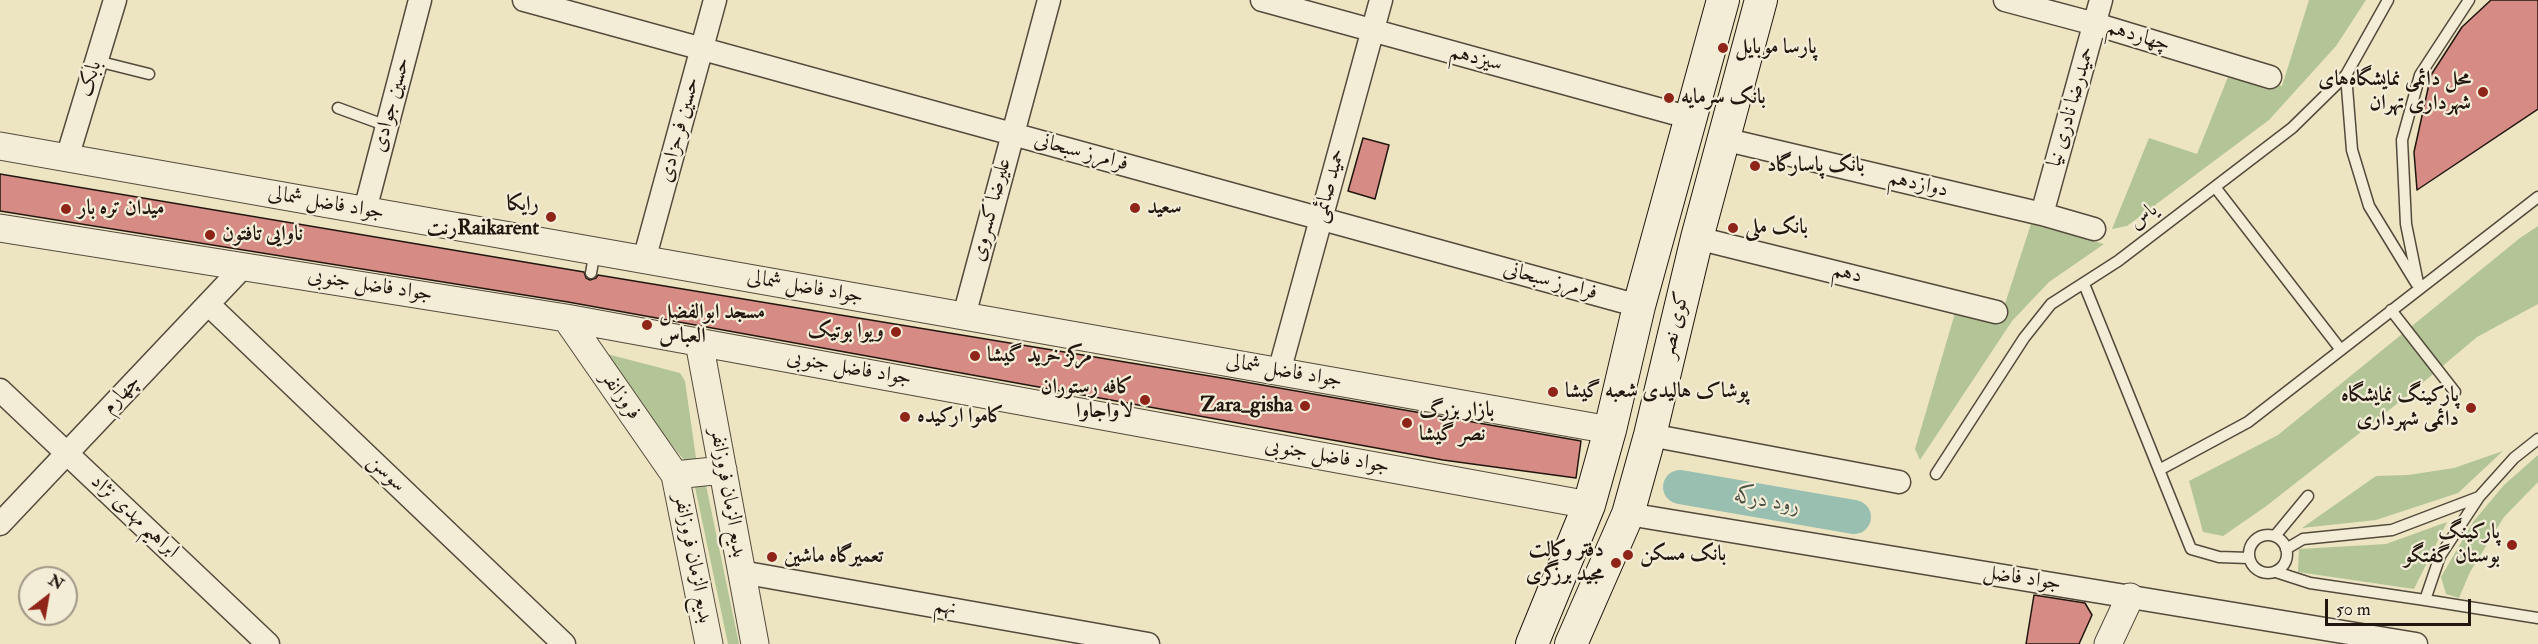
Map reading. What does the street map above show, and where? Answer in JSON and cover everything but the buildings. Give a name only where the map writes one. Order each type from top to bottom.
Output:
[{"type":"main road","name":"کوی نصر","points":[[1532,644],[1588,505],[1610,430],[1639,306],[1723,0]]},
{"type":"main road","name":"کوی نصر","points":[[1571,644],[1628,514],[1650,435],[1697,238],[1761,0]]},
{"type":"street","name":"بابک","points":[[67,158],[116,0]]},
{"type":"street","name":"حسین جوادی","points":[[365,210],[420,0]]},
{"type":"street","name":"فرامرز سبحانی","points":[[524,0],[1639,306]]},
{"type":"street","name":"حسین فرحزادی","points":[[644,260],[715,0]]},
{"type":"street","name":"علیرضا کسروی","points":[[964,316],[1049,0]]},
{"type":"street","name":"سیزدهم","points":[[1262,0],[1691,118]]},
{"type":"street","name":"حمید صائمی","points":[[1279,372],[1380,0]]},
{"type":"street","name":"چهاردهم","points":[[2005,0],[2095,24],[2270,77]]},
{"type":"street","name":"حمیدرضا نادری نیا","points":[[2042,214],[2102,0]]},
{"type":"street","name":"دوازدهم","points":[[1724,139],[2042,214],[2094,229]]},
{"type":"street","name":"جواد فاضل شمالی","points":[[0,146],[365,210],[593,262],[644,260],[1610,430]]},
{"type":"street","name":"جواد فاضل جنوبی","points":[[0,228],[244,266],[575,313],[699,342],[1588,505]]},
{"type":"street","name":"دهم","points":[[1697,238],[1996,312]]},
{"type":"street","name":"چهارم","points":[[0,524],[244,266]]},
{"type":"street","name":"سوسن","points":[[208,304],[564,644]]},
{"type":"street","name":"فروزانفر","points":[[575,313],[675,475]]},
{"type":"street","name":"بدیع‌ الزمان فروزانفر","points":[[699,342],[755,644]]},
{"type":"street","name":"ابراهیم مهدی نژاد","points":[[0,390],[268,644]]},
{"type":"street","points":[[1650,435],[1899,482]]},
{"type":"street","points":[[675,475],[723,470]]},
{"type":"street","name":"بدیع الزمان فروزانفر","points":[[675,475],[709,644]]},
{"type":"street","name":"جواد فاضل","points":[[1628,514],[2416,644]]},
{"type":"street","name":"نهم","points":[[741,572],[1148,644]]},
{"type":"street","points":[[2108,644],[2130,597]]},
{"type":"lane","name":"یاس","points":[[1935,474],[2024,338],[2051,304],[2084,284],[2292,128],[2346,75],[2388,0]]},
{"type":"lane","points":[[2419,288],[2406,224],[2402,140],[2420,75],[2469,0]]},
{"type":"lane","points":[[97,61],[149,74]]},
{"type":"lane","points":[[2346,75],[2352,150],[2369,206],[2419,288]]},
{"type":"lane","points":[[338,108],[387,126]]},
{"type":"lane","points":[[2215,187],[2341,350]]},
{"type":"lane","points":[[2159,470],[2248,422],[2538,197]]},
{"type":"lane","points":[[2084,284],[2191,549],[2218,557],[2249,558]]},
{"type":"lane","points":[[2391,310],[2455,392]]},
{"type":"lane","points":[[2425,600],[2440,556],[2479,497],[2514,458],[2538,439]]},
{"type":"lane","points":[[2275,536],[2308,496]]},
{"type":"lane","points":[[2286,549],[2303,540],[2392,530],[2479,497]]},
{"type":"lane","points":[[2276,572],[2285,562],[2286,549],[2275,536],[2262,536],[2256,539],[2249,551],[2249,558],[2259,572],[2276,572],[2310,583],[2538,618]]},
{"type":"green space","points":[[2309,0],[2366,0],[2336,46],[2269,120],[2127,226],[2112,229],[2149,138],[2197,154],[2230,72],[2282,86]]},
{"type":"green space","points":[[2031,224],[2104,244],[2049,282],[2012,321],[1920,460],[1915,449],[1955,313],[1999,322]]},
{"type":"green space","points":[[2538,226],[2538,304],[2477,337],[2407,396],[2265,507],[2223,536],[2203,532],[2189,481],[2278,435],[2520,238]]},
{"type":"green space","points":[[607,354],[680,373],[685,381],[697,465],[690,467],[601,361]]},
{"type":"green space","points":[[2503,451],[2458,493],[2376,520],[2302,528],[2376,476],[2408,475],[2454,468]]},
{"type":"green space","points":[[2538,455],[2538,482],[2504,517],[2470,572],[2459,598],[2446,594],[2441,577],[2473,522],[2504,485]]},
{"type":"green space","points":[[706,485],[739,644],[728,644],[695,487]]},
{"type":"green space","points":[[2447,522],[2414,589],[2298,572],[2299,549],[2386,544]]},
{"type":"waterway","name":"رود درکه","points":[[1680,487],[1854,517]]},
{"type":"place","name":"پارسا موبایل","points":[[1723,48]]},
{"type":"place","name":"محل دائمی نمایشگاه‌های شهرداری تهران","points":[[2483,92]]},
{"type":"place","name":"بانک سرمایه","points":[[1669,98]]},
{"type":"place","name":"بانک پاسارگاد","points":[[1755,166]]},
{"type":"place","name":"سعید","points":[[1135,208]]},
{"type":"place","name":"میدان تره بار","points":[[66,209]]},
{"type":"place","name":"رایکا رنتRaikarent","points":[[551,217]]},
{"type":"place","name":"بانک ملی","points":[[1733,228]]},
{"type":"place","name":"ناوایی تافتون","points":[[210,235]]},
{"type":"place","name":"مسجد ابوالفضل العباس","points":[[647,325]]},
{"type":"place","name":"ویوا بوتیک","points":[[896,332]]},
{"type":"place","name":"مرکز خرید گیشا","points":[[975,356]]},
{"type":"place","name":"پوشاک هالیدی شعبه گیشا","points":[[1553,392]]},
{"type":"place","name":"کافه رستوران لاواجاوا","points":[[1145,400]]},
{"type":"place","name":"Zara_gisha","points":[[1305,406]]},
{"type":"place","name":"پارکینگ نمایشگاه دائمی شهرداری","points":[[2471,408]]},
{"type":"place","name":"کاموا ارکیده","points":[[905,417]]},
{"type":"place","name":"بازار بزرگ نصر گیشا","points":[[1407,423]]},
{"type":"place","name":"پارکینگ بوستان گفتگو","points":[[2512,545]]},
{"type":"place","name":"بانک مسکن","points":[[1628,555]]},
{"type":"place","name":"تعمیرگاه ماشین","points":[[772,557]]},
{"type":"place","name":"دفتر وکالت مجید برزگری","points":[[1616,563]]}]
